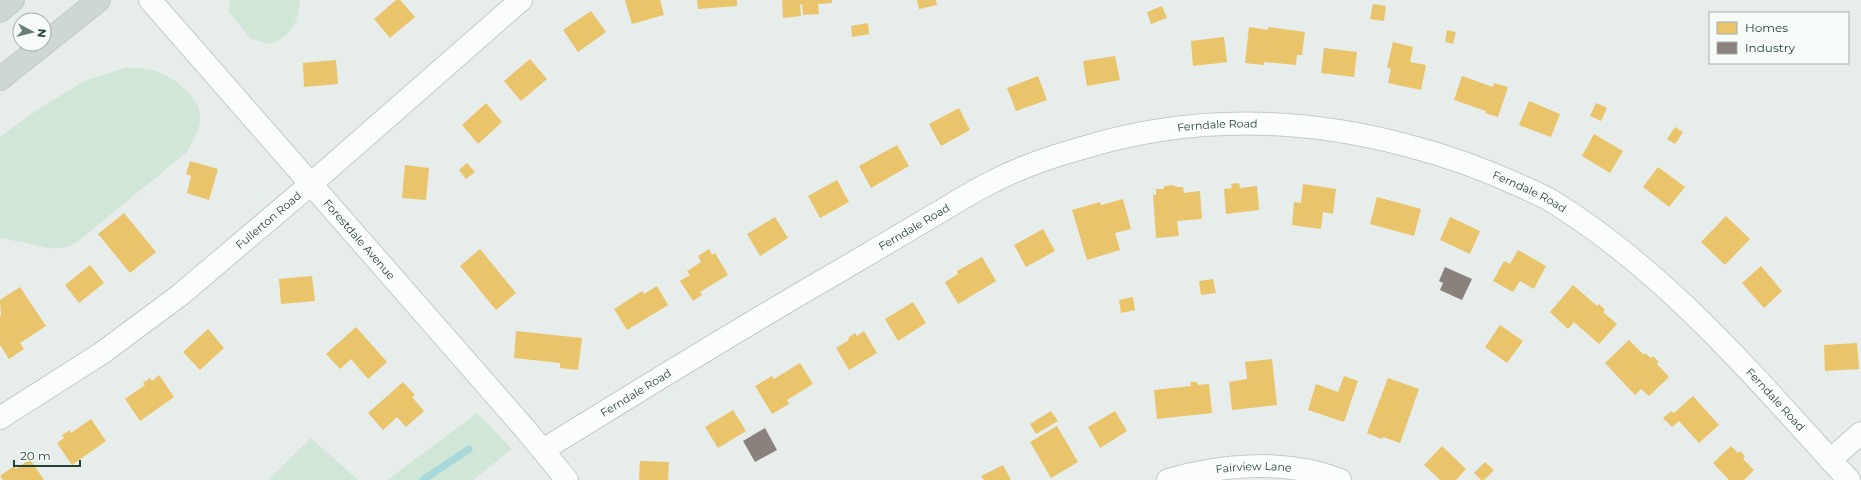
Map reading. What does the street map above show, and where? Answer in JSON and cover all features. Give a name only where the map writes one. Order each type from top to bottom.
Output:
[{"type":"main road","points":[[0,11],[13,0]]},
{"type":"main road","points":[[0,79],[99,0]]},
{"type":"street","name":"Forestdale Avenue","points":[[150,0],[543,450],[567,480]]},
{"type":"street","name":"Fullerton Road","points":[[0,418],[102,353],[180,295],[311,184],[521,0]]},
{"type":"street","name":"Ferndale Road","points":[[543,450],[713,344],[993,181],[1044,159],[1108,140],[1162,129],[1218,123],[1274,123],[1322,128],[1380,138],[1438,153],[1494,174],[1548,199],[1607,240],[1652,276],[1698,318],[1848,480]]},
{"type":"street","points":[[1830,460],[1861,433]]},
{"type":"street","name":"Fairview Lane","points":[[1168,480],[1208,470],[1248,466],[1307,471],[1340,480]]},
{"type":"green space","points":[[230,0],[300,0],[297,16],[290,32],[271,44],[251,39],[229,12]]},
{"type":"green space","points":[[125,68],[147,69],[159,72],[179,84],[192,97],[199,111],[200,122],[187,152],[76,243],[63,248],[46,248],[24,242],[2,238],[0,239],[0,137],[37,110],[86,80]]},
{"type":"green space","points":[[477,413],[512,449],[473,480],[387,480]]},
{"type":"green space","points":[[311,438],[358,480],[268,480]]},
{"type":"building: Homes","points":[[396,0],[400,0],[415,17],[390,38],[374,19]]},
{"type":"building: Homes","points":[[625,0],[660,0],[664,15],[632,24]]},
{"type":"building: Homes","points":[[697,0],[737,0],[737,6],[698,9]]},
{"type":"building: Homes","points":[[782,0],[832,0],[832,3],[818,4],[819,14],[803,15],[802,4],[800,5],[801,16],[783,18]]},
{"type":"building: Homes","points":[[917,0],[936,0],[937,5],[919,9]]},
{"type":"building: Homes","points":[[1373,4],[1386,6],[1384,21],[1370,19]]},
{"type":"building: Homes","points":[[1162,6],[1167,18],[1151,24],[1147,12]]},
{"type":"building: Homes","points":[[591,11],[606,32],[578,52],[563,30]]},
{"type":"building: Homes","points":[[868,23],[869,34],[852,37],[851,26]]},
{"type":"building: Homes","points":[[1249,27],[1268,30],[1268,27],[1305,32],[1302,55],[1297,55],[1296,65],[1264,62],[1264,65],[1245,63]]},
{"type":"building: Homes","points":[[1447,30],[1456,32],[1453,44],[1445,42]]},
{"type":"building: Homes","points":[[1224,37],[1227,62],[1193,66],[1191,41]]},
{"type":"building: Homes","points":[[1393,42],[1413,47],[1410,62],[1426,65],[1421,90],[1388,83],[1391,69],[1387,67]]},
{"type":"building: Homes","points":[[1324,48],[1357,52],[1354,77],[1321,73]]},
{"type":"building: Homes","points":[[1115,56],[1120,80],[1087,86],[1083,61]]},
{"type":"building: Homes","points":[[530,59],[547,79],[521,101],[504,81]]},
{"type":"building: Homes","points":[[336,60],[338,84],[304,87],[303,63]]},
{"type":"building: Homes","points":[[1038,76],[1047,100],[1016,111],[1007,88]]},
{"type":"building: Homes","points":[[1462,76],[1493,87],[1494,83],[1508,87],[1498,117],[1485,113],[1486,111],[1454,100]]},
{"type":"building: Homes","points":[[1529,101],[1560,114],[1551,137],[1519,125]]},
{"type":"building: Homes","points":[[486,103],[502,122],[478,144],[462,125]]},
{"type":"building: Homes","points":[[1596,103],[1607,108],[1601,121],[1590,116]]},
{"type":"building: Homes","points":[[959,108],[970,130],[941,146],[929,124]]},
{"type":"building: Homes","points":[[1675,127],[1683,132],[1675,144],[1667,139]]},
{"type":"building: Homes","points":[[1594,134],[1623,151],[1610,173],[1582,156]]},
{"type":"building: Homes","points":[[897,145],[909,166],[871,188],[859,166]]},
{"type":"building: Homes","points":[[190,161],[218,169],[209,200],[187,193],[191,176],[186,174]]},
{"type":"building: Homes","points":[[467,163],[475,172],[466,179],[459,170]]},
{"type":"building: Homes","points":[[405,165],[429,168],[426,200],[402,198]]},
{"type":"building: Homes","points":[[1658,167],[1685,187],[1669,207],[1643,187]]},
{"type":"building: Homes","points":[[837,180],[849,202],[820,218],[808,196]]},
{"type":"building: Homes","points":[[1239,183],[1240,188],[1257,186],[1259,210],[1226,214],[1224,189],[1232,188],[1231,184]]},
{"type":"building: Homes","points":[[1303,184],[1336,189],[1333,214],[1323,212],[1321,229],[1292,225],[1294,202],[1301,203]]},
{"type":"building: Homes","points":[[1173,185],[1183,187],[1184,193],[1200,191],[1202,219],[1177,221],[1179,236],[1156,238],[1153,195],[1156,195],[1156,189],[1163,189],[1165,186]]},
{"type":"building: Homes","points":[[1377,197],[1421,209],[1414,236],[1370,224]]},
{"type":"building: Homes","points":[[1123,199],[1131,229],[1115,233],[1120,250],[1087,260],[1072,210],[1100,202],[1101,205]]},
{"type":"building: Homes","points":[[124,213],[156,252],[130,273],[98,234]]},
{"type":"building: Homes","points":[[1726,216],[1750,239],[1725,265],[1701,242]]},
{"type":"building: Homes","points":[[775,217],[788,238],[760,256],[747,234]]},
{"type":"building: Homes","points":[[1450,217],[1480,231],[1470,254],[1440,240]]},
{"type":"building: Homes","points":[[1043,229],[1055,251],[1026,267],[1014,245]]},
{"type":"building: Homes","points":[[480,249],[516,293],[496,310],[460,266]]},
{"type":"building: Homes","points":[[709,249],[712,255],[715,253],[728,275],[700,292],[702,295],[693,301],[680,281],[690,275],[687,271],[701,262],[698,256]]},
{"type":"building: Homes","points":[[1518,250],[1546,266],[1534,289],[1520,281],[1513,292],[1493,281],[1504,261],[1510,264]]},
{"type":"building: Homes","points":[[982,257],[996,281],[958,304],[945,282],[958,274],[957,271]]},
{"type":"building: Homes","points":[[90,265],[104,283],[79,303],[65,285]]},
{"type":"building: Homes","points":[[1761,266],[1782,291],[1764,308],[1742,283]]},
{"type":"building: Homes","points":[[312,276],[315,301],[281,304],[279,279]]},
{"type":"building: Homes","points":[[1213,279],[1216,293],[1201,295],[1199,281]]},
{"type":"building: Homes","points":[[1573,285],[1597,306],[1599,304],[1605,310],[1603,312],[1617,324],[1599,344],[1574,322],[1568,329],[1550,312]]},
{"type":"building: Homes","points":[[657,286],[668,305],[627,330],[614,309],[642,291],[644,294]]},
{"type":"building: Homes","points":[[20,287],[46,326],[20,343],[24,349],[9,359],[0,345],[0,300]]},
{"type":"building: Homes","points":[[1133,297],[1135,310],[1121,313],[1119,300]]},
{"type":"building: Homes","points":[[913,302],[926,323],[898,341],[885,319]]},
{"type":"building: Homes","points":[[1500,325],[1523,341],[1507,363],[1485,347]]},
{"type":"building: Homes","points":[[356,327],[387,362],[368,379],[351,359],[340,369],[326,354]]},
{"type":"building: Homes","points":[[208,329],[224,348],[200,370],[183,352]]},
{"type":"building: Homes","points":[[516,331],[582,338],[578,370],[560,368],[560,363],[514,358]]},
{"type":"building: Homes","points":[[864,331],[877,353],[849,370],[836,348],[849,340],[848,338],[855,333],[857,336]]},
{"type":"building: Homes","points":[[1629,340],[1644,355],[1645,353],[1651,358],[1653,356],[1659,362],[1657,364],[1669,377],[1649,396],[1641,389],[1635,395],[1605,363]]},
{"type":"building: Homes","points":[[1857,343],[1859,369],[1825,371],[1824,345]]},
{"type":"building: Homes","points":[[1272,359],[1277,405],[1232,410],[1229,382],[1247,379],[1245,362]]},
{"type":"building: Homes","points":[[800,363],[813,384],[787,400],[789,404],[772,414],[755,386],[772,376],[774,379]]},
{"type":"building: Homes","points":[[159,375],[174,397],[140,421],[125,399],[145,385],[143,383],[150,378],[152,381]]},
{"type":"building: Homes","points":[[1344,376],[1358,381],[1344,422],[1308,410],[1316,384],[1338,392]]},
{"type":"building: Homes","points":[[1388,378],[1419,389],[1400,443],[1383,437],[1382,439],[1367,433]]},
{"type":"building: Homes","points":[[403,382],[415,395],[412,397],[424,411],[406,427],[397,417],[383,430],[368,413]]},
{"type":"building: Homes","points":[[1190,382],[1197,382],[1198,385],[1209,384],[1212,413],[1157,419],[1154,390],[1191,386]]},
{"type":"building: Homes","points":[[1693,396],[1719,425],[1699,443],[1679,421],[1672,427],[1663,418],[1671,411],[1674,413]]},
{"type":"building: Homes","points":[[733,410],[746,431],[718,448],[705,427]]},
{"type":"building: Homes","points":[[1051,411],[1058,421],[1036,434],[1030,424]]},
{"type":"building: Homes","points":[[1115,411],[1127,431],[1100,448],[1088,427]]},
{"type":"building: Homes","points":[[91,419],[106,441],[72,465],[57,443],[64,438],[62,435],[70,430],[71,433]]},
{"type":"building: Homes","points":[[1057,426],[1078,462],[1051,478],[1030,442]]},
{"type":"building: Homes","points":[[1442,446],[1466,469],[1456,480],[1440,480],[1424,465]]},
{"type":"building: Homes","points":[[1731,446],[1738,453],[1740,451],[1745,456],[1743,459],[1754,470],[1744,480],[1729,480],[1713,463]]},
{"type":"building: Homes","points":[[30,459],[44,480],[3,480],[0,476],[14,466],[16,469]]},
{"type":"building: Homes","points":[[640,461],[669,462],[668,480],[639,480]]},
{"type":"building: Homes","points":[[1485,462],[1494,470],[1484,480],[1481,480],[1474,473]]},
{"type":"building: Homes","points":[[1003,465],[1011,480],[984,480],[981,476]]},
{"type":"building: Industry","points":[[1445,267],[1472,279],[1462,300],[1440,290],[1443,283],[1439,281]]},
{"type":"building: Industry","points":[[765,428],[777,450],[755,462],[743,441]]},
{"type":"waterway","points":[[423,480],[469,449]]}]
